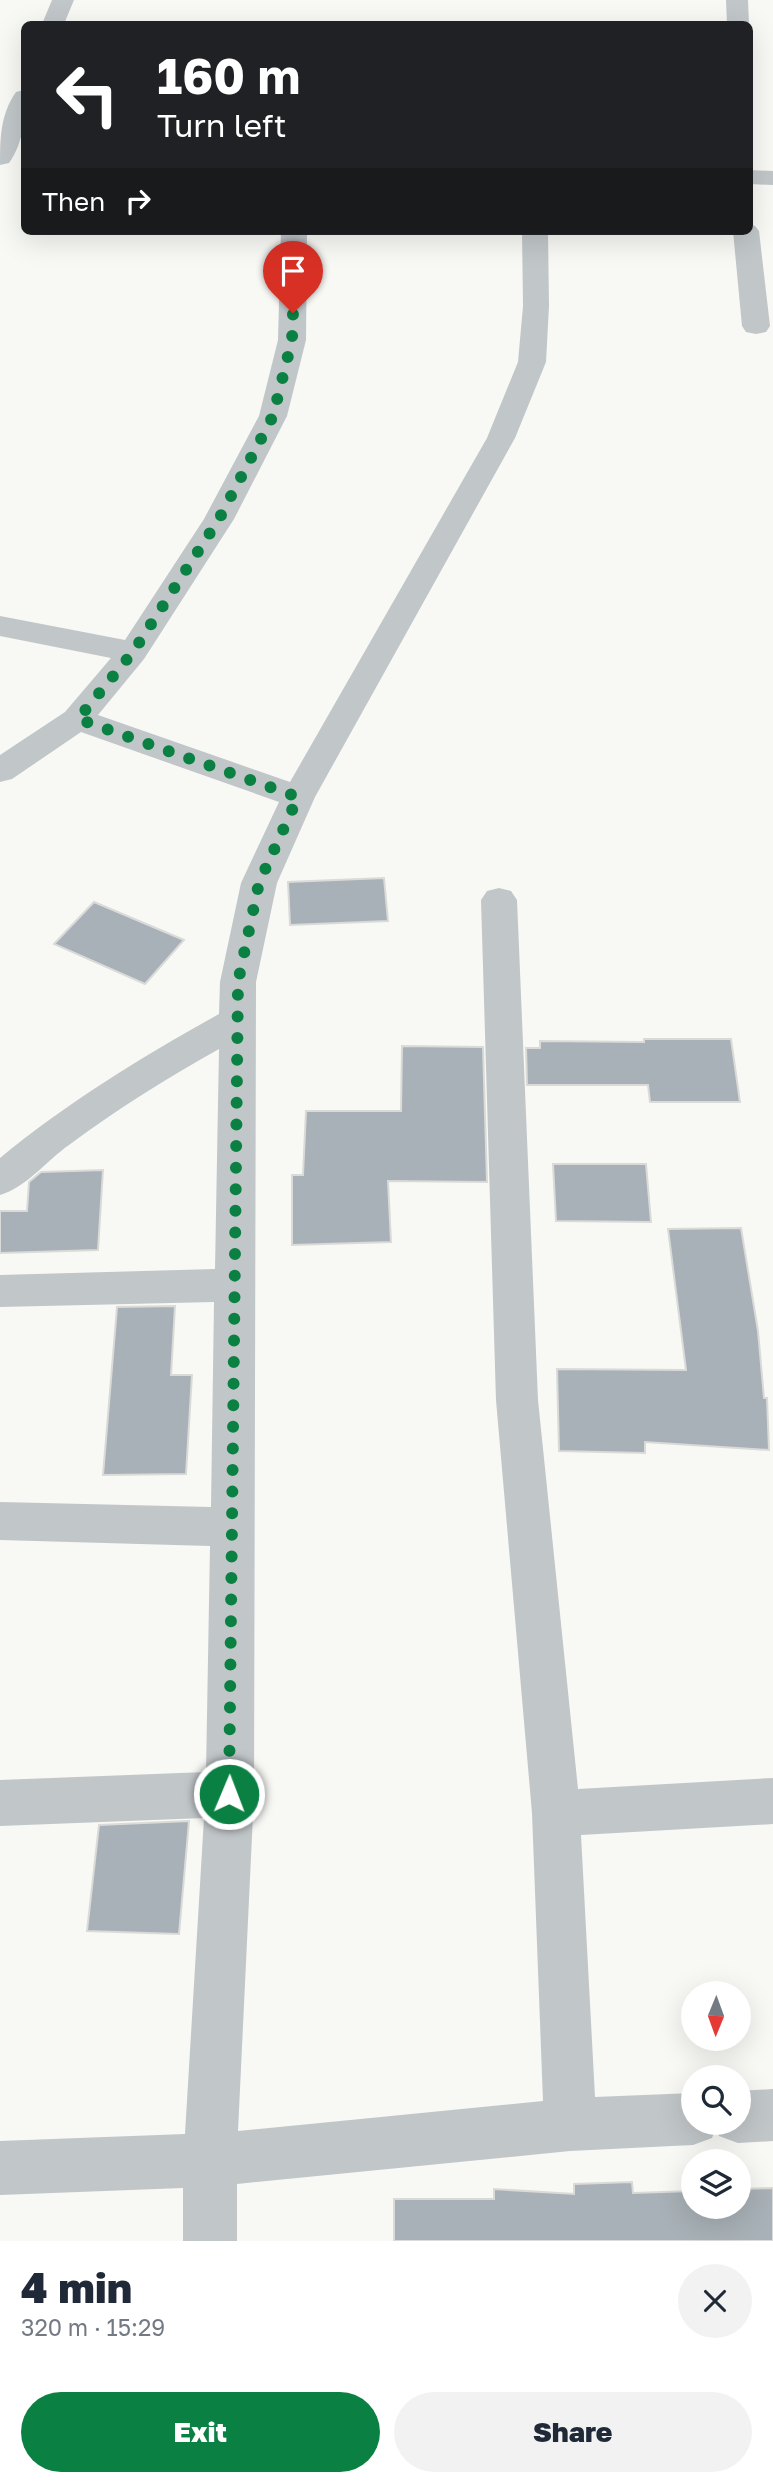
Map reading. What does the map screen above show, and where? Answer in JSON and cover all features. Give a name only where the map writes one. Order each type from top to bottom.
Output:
[{"type":"street","points":[[54,21],[63,0]]},
{"type":"street","points":[[737,0],[738,21]]},
{"type":"street","points":[[0,158],[21,105]]},
{"type":"street","points":[[753,177],[773,178]]},
{"type":"street","points":[[0,771],[78,719],[133,652],[219,519],[273,416],[292,340],[294,235]]},
{"type":"street","points":[[210,2241],[210,2160],[229,1794],[238,982],[259,883],[298,797],[501,438],[532,362],[536,306],[535,235]]},
{"type":"street","points":[[746,235],[756,326]]},
{"type":"street","points":[[0,626],[133,652]]},
{"type":"street","points":[[78,719],[298,797]]},
{"type":"street","points":[[499,900],[517,1400],[556,1813],[570,2125]]},
{"type":"street","points":[[0,1180],[53,1136],[138,1077],[237,1021]]},
{"type":"street","points":[[0,1291],[234,1285]]},
{"type":"street","points":[[0,1521],[232,1527]]},
{"type":"street","points":[[0,1803],[229,1794]]},
{"type":"street","points":[[556,1813],[773,1801]]},
{"type":"street","points":[[751,2116],[773,2115]]},
{"type":"street","points":[[0,2168],[210,2160],[570,2125],[681,2120]]},
{"type":"building","points":[[384,878],[388,921],[290,925],[288,882]]},
{"type":"building","points":[[94,902],[184,940],[145,984],[54,944]]},
{"type":"building","points":[[644,1039],[731,1039],[740,1102],[650,1102],[648,1085],[527,1085],[526,1048],[540,1048],[540,1041],[644,1042]]},
{"type":"building","points":[[402,1046],[483,1047],[487,1182],[388,1181],[391,1242],[292,1245],[292,1175],[303,1175],[306,1111],[401,1111]]},
{"type":"building","points":[[553,1164],[646,1164],[651,1222],[556,1221]]},
{"type":"building","points":[[103,1170],[98,1250],[0,1253],[0,1211],[27,1211],[29,1182],[41,1172]]},
{"type":"building","points":[[741,1228],[758,1331],[764,1398],[767,1398],[769,1450],[645,1442],[645,1453],[559,1451],[557,1369],[686,1370],[668,1229]]},
{"type":"building","points":[[175,1306],[171,1375],[192,1375],[186,1474],[103,1475],[117,1307]]},
{"type":"building","points":[[189,1821],[179,1934],[87,1931],[99,1825]]},
{"type":"building","points":[[632,2182],[633,2193],[681,2191],[681,2219],[751,2219],[751,2189],[773,2188],[773,2241],[394,2241],[394,2199],[494,2199],[494,2189],[574,2194],[574,2184]]},
{"type":"route","points":[[229,1794],[238,982],[259,883],[298,797],[78,719],[133,652],[219,519],[273,416],[292,340],[293,313]]}]
